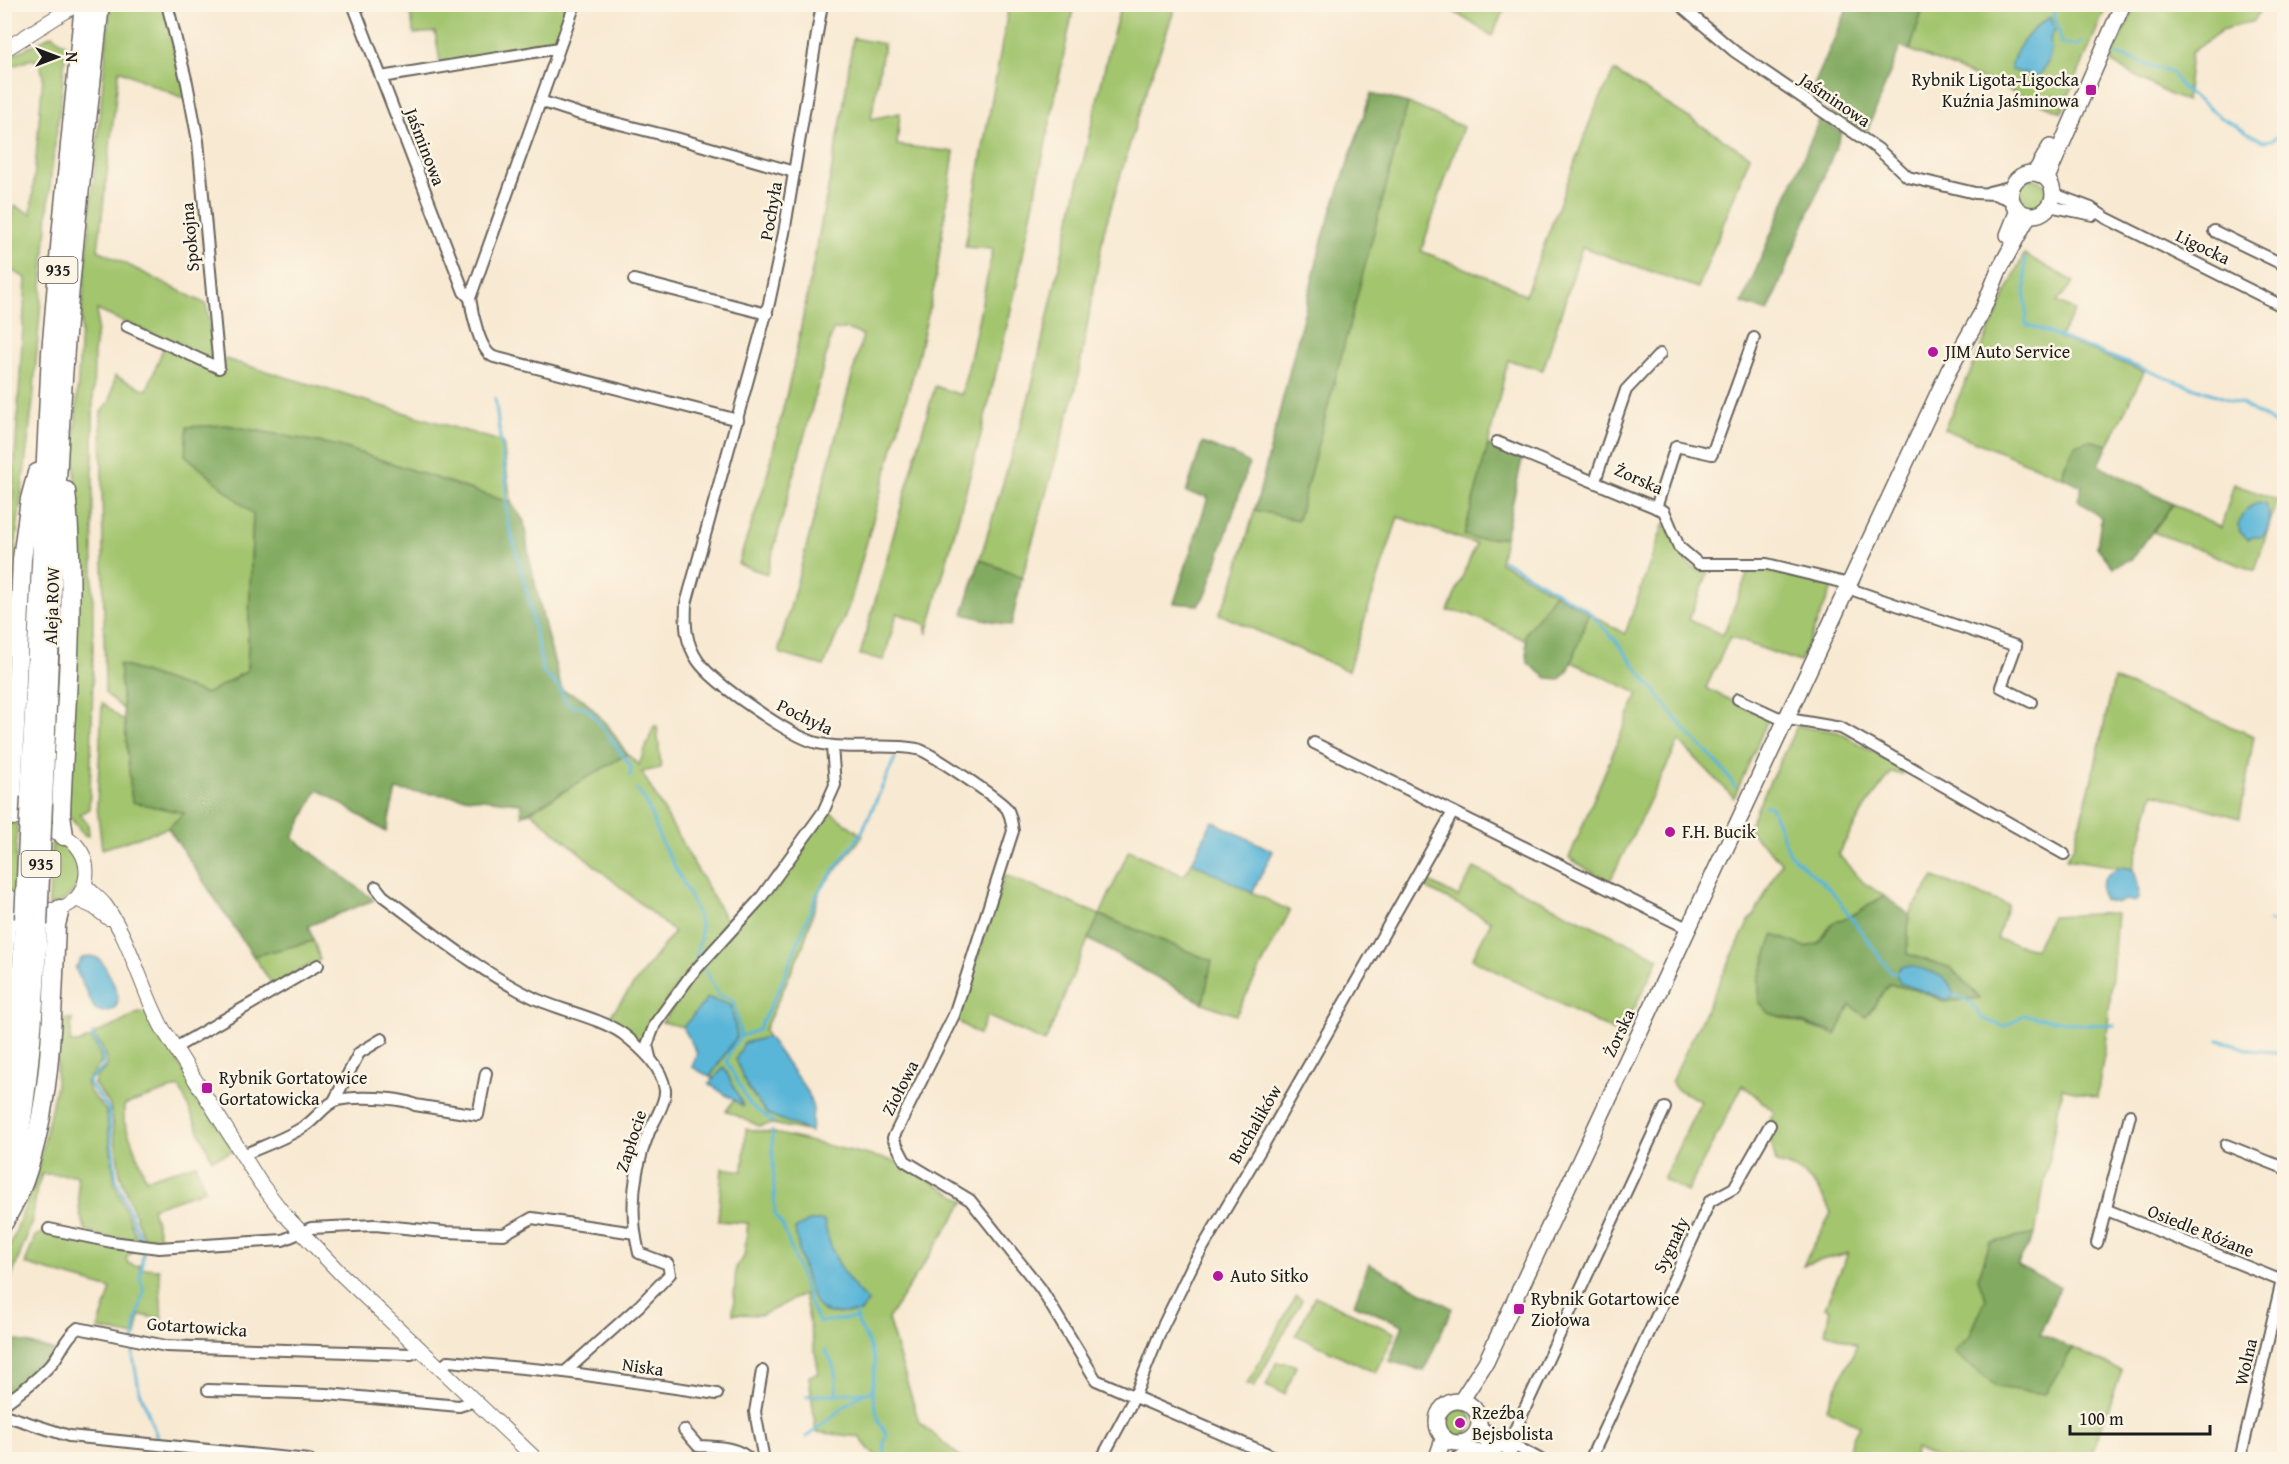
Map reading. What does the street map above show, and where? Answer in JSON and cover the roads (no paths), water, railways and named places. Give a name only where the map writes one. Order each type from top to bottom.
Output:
[{"type":"main road","name":"Aleja ROW","points":[[53,435],[100,4]]},
{"type":"main road","points":[[2041,176],[2114,4]]},
{"type":"main road","points":[[2041,176],[2123,4]]},
{"type":"main road","name":"Aleja ROW","points":[[4,1206],[19,1141],[28,1074],[31,922],[61,236],[77,6]]},
{"type":"main road","points":[[2024,175],[2041,176],[2052,187],[2052,200],[2041,213],[2018,203],[2024,175]]},
{"type":"main road","name":"Żorska","points":[[1467,1404],[1949,370],[1960,333],[2003,247],[2018,203]]},
{"type":"main road","points":[[6,818],[12,805],[25,536],[30,498],[53,435]]},
{"type":"main road","points":[[53,435],[69,523],[70,569],[61,814],[64,836]]},
{"type":"main road","points":[[4,789],[13,771]]},
{"type":"main road","points":[[4,898],[7,913],[4,953]]},
{"type":"main road","points":[[4,1222],[27,1174],[45,1095],[51,1038],[56,925],[68,904]]},
{"type":"main road","name":"Aleja ROW","points":[[4,1141],[17,1053],[31,922]]},
{"type":"main road","points":[[1448,1403],[1467,1404],[1478,1415],[1476,1431],[1467,1441],[1450,1440],[1438,1426],[1439,1413],[1448,1403]]},
{"type":"main road","points":[[1436,1460],[1450,1440]]},
{"type":"main road","points":[[1446,1460],[1450,1440]]},
{"type":"street","name":"Spokojna","points":[[127,327],[219,368],[198,141],[186,79],[166,4]]},
{"type":"street","name":"Jaśminowa","points":[[353,4],[464,292],[470,298],[471,309],[485,351],[494,357],[738,420]]},
{"type":"street","points":[[470,298],[574,4]]},
{"type":"street","name":"Pochyła","points":[[650,1058],[647,1045],[655,1024],[690,975],[760,899],[824,812],[835,785],[832,746],[814,742],[778,725],[721,683],[698,661],[685,632],[686,604],[766,314],[784,233],[822,4]]},
{"type":"street","name":"Jaśminowa","points":[[1679,4],[1734,51],[1878,149],[1908,177],[1975,193],[1986,193],[2018,203]]},
{"type":"street","points":[[4,50],[77,6]]},
{"type":"street","points":[[381,77],[559,48]]},
{"type":"street","points":[[540,101],[794,172]]},
{"type":"street","name":"Ligocka","points":[[2052,200],[2091,208],[2106,218],[2284,307]]},
{"type":"street","points":[[2214,231],[2284,265]]},
{"type":"street","points":[[634,280],[766,314]]},
{"type":"street","points":[[1656,507],[1676,446],[1712,454],[1754,338]]},
{"type":"street","points":[[1595,481],[1626,390],[1660,354]]},
{"type":"street","name":"Żorska","points":[[1497,442],[1664,511],[1679,547],[1699,564],[1767,564],[1841,582],[1849,587]]},
{"type":"street","points":[[1849,587],[2016,646],[2001,687],[2031,702]]},
{"type":"street","points":[[1738,699],[1786,719],[1841,728],[2064,854]]},
{"type":"street","points":[[1314,743],[1689,929]]},
{"type":"street","name":"Ziołowa","points":[[832,746],[919,749],[964,777],[1007,809],[1013,831],[954,1015],[893,1138],[905,1161],[970,1200],[1041,1289],[1096,1380],[1282,1460]]},
{"type":"street","name":"Buchalików","points":[[1101,1460],[1134,1398],[1162,1328],[1193,1264],[1453,812]]},
{"type":"street","points":[[6,818],[24,818],[64,836],[73,842],[83,855],[86,868],[84,885],[68,904]]},
{"type":"street","points":[[84,885],[105,905],[128,946],[151,1007],[272,1198],[341,1274],[537,1460]]},
{"type":"street","name":"Zapłocie","points":[[376,887],[383,896],[495,977],[535,999],[621,1032],[650,1058],[662,1077],[666,1094],[648,1135],[633,1189],[635,1233],[639,1253],[668,1264],[670,1275],[565,1372]]},
{"type":"street","points":[[4,898],[38,909],[68,904],[93,907],[115,923]]},
{"type":"street","points":[[175,1048],[318,965]]},
{"type":"street","points":[[334,1101],[358,1053],[382,1039]]},
{"type":"street","points":[[243,1155],[304,1127],[334,1101],[340,1099],[381,1098],[408,1101],[415,1105],[478,1115],[486,1073]]},
{"type":"street","points":[[1508,1446],[1665,1108]]},
{"type":"street","points":[[2097,1243],[2130,1115]]},
{"type":"street","name":"Sygnały","points":[[1590,1460],[1710,1201],[1734,1188],[1770,1125]]},
{"type":"street","points":[[2226,1145],[2284,1168]]},
{"type":"street","name":"Osiedle Różane","points":[[2107,1210],[2283,1276]]},
{"type":"street","points":[[50,1228],[111,1242],[159,1248],[283,1240],[311,1228],[375,1225],[444,1232],[504,1234],[532,1218],[635,1233]]},
{"type":"street","name":"Wolna","points":[[2240,1460],[2283,1276]]},
{"type":"street","name":"Gotartowicka","points":[[4,1404],[28,1387],[54,1361],[68,1335],[78,1328],[166,1346],[411,1354],[421,1350]]},
{"type":"street","points":[[440,1368],[449,1361],[565,1372]]},
{"type":"street","points":[[762,1371],[755,1412],[764,1460]]},
{"type":"street","name":"Niska","points":[[565,1372],[717,1394]]},
{"type":"street","points":[[208,1390],[327,1394],[459,1407],[475,1401]]},
{"type":"street","points":[[4,1415],[69,1436],[309,1460]]},
{"type":"street","points":[[684,1430],[698,1446],[719,1447],[745,1454],[750,1460]]},
{"type":"street","points":[[1476,1431],[1538,1460]]},
{"type":"street","points":[[1455,1459],[1464,1452],[1474,1449],[1508,1446]]},
{"type":"water","points":[[2051,17],[2055,30],[2050,39],[2050,55],[2038,77],[2011,70],[2015,54],[2025,39]]},
{"type":"water","points":[[2257,503],[2264,504],[2267,508],[2270,516],[2269,525],[2262,537],[2248,539],[2240,532],[2238,524],[2247,509]]},
{"type":"water","points":[[1212,821],[1273,851],[1252,893],[1192,862]]},
{"type":"water","points":[[2121,867],[2133,869],[2139,891],[2135,902],[2126,900],[2118,903],[2103,900],[2101,889],[2104,879]]},
{"type":"water","points":[[90,956],[102,962],[116,990],[118,998],[116,1006],[106,1012],[94,1008],[75,968],[82,958]]},
{"type":"water","points":[[1902,966],[1920,968],[1938,975],[1948,982],[1954,995],[1948,1000],[1900,983],[1896,973]]},
{"type":"water","points":[[708,998],[731,1005],[737,1036],[710,1077],[692,1067],[697,1053],[683,1027]]},
{"type":"water","points":[[768,1037],[808,1092],[813,1109],[811,1132],[767,1114],[747,1087],[736,1059],[744,1043]]},
{"type":"water","points":[[724,1067],[743,1106],[709,1084]]},
{"type":"water","points":[[809,1221],[824,1221],[830,1244],[840,1265],[852,1284],[868,1302],[861,1312],[837,1314],[824,1311],[813,1298],[795,1229]]},
{"type":"waterway","points":[[2051,4],[2061,44],[2077,46],[2083,41]]},
{"type":"waterway","points":[[2117,54],[2172,73],[2182,88],[2222,118],[2263,141],[2271,140],[2284,132]]},
{"type":"waterway","points":[[2025,259],[2026,324],[2172,380],[2242,404],[2284,429]]},
{"type":"waterway","points":[[495,398],[506,482],[507,518],[527,592],[543,673],[559,687],[566,702],[572,706],[585,707],[598,721],[631,766],[630,776]]},
{"type":"waterway","points":[[1503,560],[1587,610],[1615,640],[1685,730],[1724,770],[1735,787]]},
{"type":"waterway","points":[[741,1036],[758,1030],[780,987],[818,892],[862,832],[895,758]]},
{"type":"waterway","points":[[636,789],[648,807],[662,843],[699,919],[701,935],[696,956]]},
{"type":"waterway","points":[[1765,806],[1771,807],[1790,854],[1831,890],[1890,971],[1896,973]]},
{"type":"waterway","points":[[2269,921],[2284,928]]},
{"type":"waterway","points":[[705,969],[718,995],[733,1000],[741,1036],[730,1051],[727,1062],[750,1105],[773,1122]]},
{"type":"waterway","points":[[1954,995],[1972,1003],[1981,1018],[2003,1026],[2023,1015],[2079,1024],[2114,1025]]},
{"type":"waterway","points":[[92,1034],[103,1057],[103,1068],[88,1081],[108,1109],[116,1178],[140,1238]]},
{"type":"waterway","points":[[2219,1040],[2251,1050],[2284,1053]]},
{"type":"waterway","points":[[772,1131],[775,1216],[783,1226],[814,1314],[819,1322],[857,1318]]},
{"type":"waterway","points":[[143,1252],[140,1280],[144,1290],[135,1327],[133,1356],[139,1389],[159,1442]]},
{"type":"waterway","points":[[856,1312],[857,1321],[875,1362],[872,1392],[879,1422],[887,1434],[884,1442],[885,1460]]},
{"type":"waterway","points":[[825,1350],[835,1371],[836,1394]]},
{"type":"waterway","points":[[806,1437],[847,1404],[872,1391]]},
{"type":"waterway","points":[[806,1396],[864,1392]]},
{"type":"waterway","points":[[161,1448],[167,1460]]},
{"type":"place","name":"Rybnik Ligota-Ligocka Kuźnia Jaśminowa","points":[[2091,90]]},
{"type":"place","name":"JIM Auto Service","points":[[1933,352]]},
{"type":"place","name":"F.H. Bucik","points":[[1670,832]]},
{"type":"place","name":"Rybnik Gortatowice Gortatowicka","points":[[207,1088]]},
{"type":"place","name":"Auto Sitko","points":[[1218,1276]]},
{"type":"place","name":"Rybnik Gotartowice Ziołowa","points":[[1519,1309]]},
{"type":"place","name":"Rzeźba Bejsbolista","points":[[1460,1423]]}]
